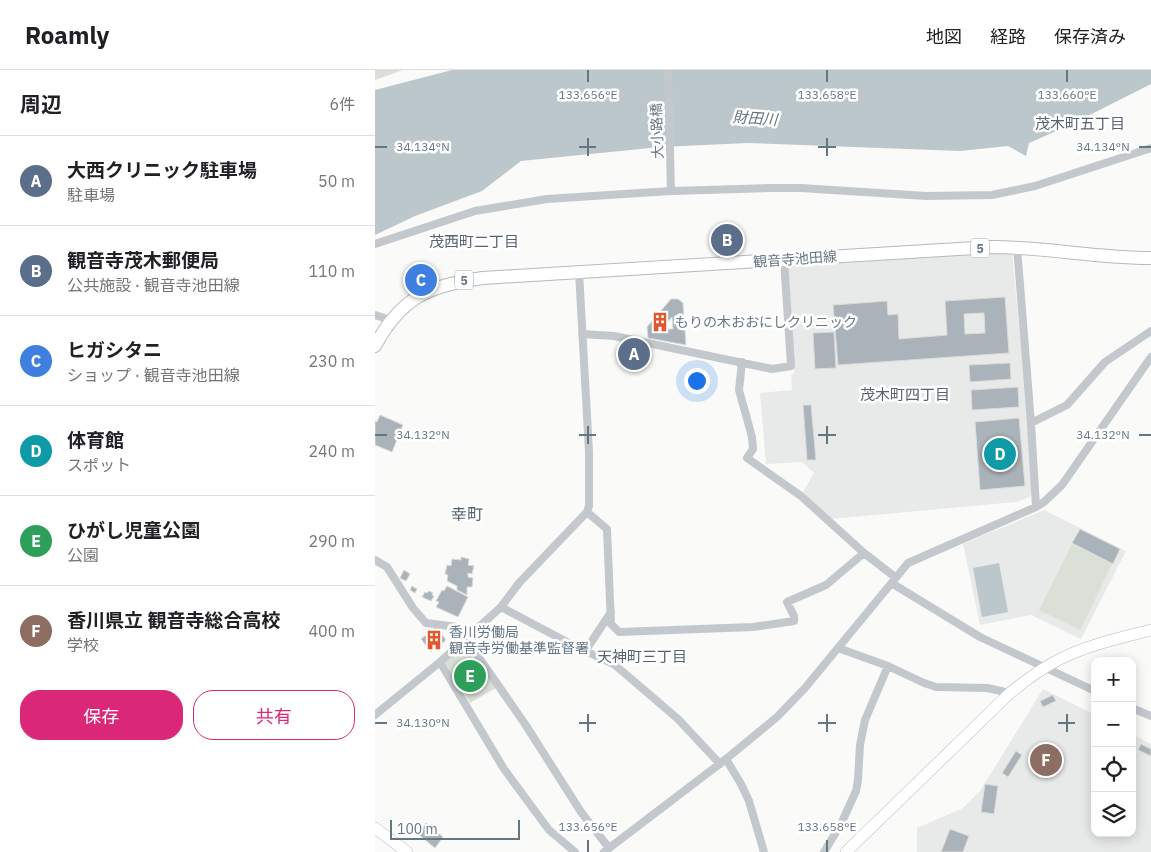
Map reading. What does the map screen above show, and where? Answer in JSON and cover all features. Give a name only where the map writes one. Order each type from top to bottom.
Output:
[{"type":"main road","name":"観音寺池田線","points":[[375,346],[391,320],[416,297],[447,284],[483,278],[991,247],[1017,247],[1112,257],[1151,258]]},
{"type":"street","name":"大小路橋","points":[[668,70],[671,191]]},
{"type":"street","points":[[375,244],[475,211],[547,199],[671,191],[793,188],[926,196],[992,195],[1035,186],[1151,148]]},
{"type":"street","points":[[1017,247],[1037,507]]},
{"type":"street","points":[[582,334],[614,336],[772,369],[791,366],[784,259]]},
{"type":"street","points":[[375,716],[440,662],[501,607],[519,584],[587,512],[589,506],[589,452],[579,272]]},
{"type":"street","points":[[375,315],[391,320]]},
{"type":"street","points":[[1031,423],[1067,405],[1105,362],[1151,331]]},
{"type":"street","points":[[375,560],[387,568],[413,608],[426,623],[457,627],[468,637],[607,850],[723,762],[777,717],[805,688],[908,563],[1045,502],[1062,485],[1151,357]]},
{"type":"street","points":[[742,362],[739,390],[752,437],[753,449],[747,458],[801,496],[894,580],[979,637],[1091,689]]},
{"type":"street","points":[[587,512],[607,530],[611,624],[619,632],[753,627],[794,622],[794,616],[787,602],[826,585],[864,552]]},
{"type":"street","points":[[501,607],[571,644],[615,664],[679,719],[723,762],[741,784],[749,801],[764,852]]},
{"type":"street","points":[[586,650],[611,612]]},
{"type":"street","points":[[846,852],[1010,693],[1044,668],[1077,651],[1151,630]]},
{"type":"street","points":[[837,648],[888,666],[936,687],[987,688],[1010,693]]},
{"type":"street","points":[[440,662],[505,769],[549,830],[575,852]]},
{"type":"street","points":[[824,852],[841,824],[856,791],[859,780],[860,745],[865,720],[888,666]]},
{"type":"street","points":[[1136,710],[1151,716]]},
{"type":"street","points":[[376,831],[407,852]]},
{"type":"shaded area","points":[[375,70],[403,70],[375,80]]},
{"type":"shaded area","points":[[1012,252],[1034,486],[1030,497],[1016,502],[831,519],[803,492],[814,473],[802,462],[766,464],[760,393],[792,390],[791,375],[794,373],[787,265]]},
{"type":"shaded area","points":[[1044,510],[1126,551],[1081,639],[1031,615],[980,625],[963,544]]},
{"type":"shaded area","points":[[1072,544],[1112,564],[1080,630],[1039,610]]},
{"type":"shaded area","points":[[459,648],[467,650],[496,688],[470,703],[446,664],[446,659]]},
{"type":"shaded area","points":[[1043,689],[1091,713],[1091,837],[1136,837],[1136,736],[1151,744],[1151,852],[917,852],[917,828],[963,808],[980,791]]},
{"type":"water","name":"財田川","points":[[452,70],[1151,70],[1151,84],[1070,125],[1029,143],[1026,156],[1008,146],[960,151],[748,143],[660,147],[521,161],[482,191],[415,216],[375,235],[375,90]]},
{"type":"water","points":[[999,563],[1008,612],[982,617],[973,568]]},
{"type":"building","points":[[735,229],[735,250],[719,250],[718,230]]},
{"type":"building","points":[[1005,297],[1009,353],[838,365],[833,305],[887,301],[888,315],[898,314],[899,339],[947,335],[945,301]],"holes":[[[984,313],[985,333],[965,334],[964,314]]]},
{"type":"building","name":"もりの木おおにしクリニック","points":[[671,299],[678,299],[683,303],[686,345],[648,338],[647,327]],"holes":[[[672,317],[673,329],[665,329],[663,327]]]},
{"type":"building","points":[[834,332],[836,368],[815,369],[813,333]]},
{"type":"building","points":[[1010,363],[1011,379],[970,382],[969,365]]},
{"type":"building","points":[[1018,387],[1019,407],[972,410],[971,390]]},
{"type":"building","points":[[803,405],[811,405],[816,460],[807,460]]},
{"type":"building","points":[[380,415],[403,425],[392,452],[375,445],[375,421],[377,422]]},
{"type":"building","points":[[1019,418],[1025,486],[980,490],[975,422]]},
{"type":"building","points":[[1080,529],[1120,549],[1113,564],[1072,543]]},
{"type":"building","points":[[461,557],[469,559],[468,565],[474,566],[472,574],[468,573],[468,577],[473,578],[472,587],[467,587],[467,595],[457,590],[457,586],[447,581],[448,575],[445,574],[447,565],[451,566],[452,559],[461,560]]},
{"type":"building","points":[[404,570],[410,574],[406,581],[400,578]]},
{"type":"building","points":[[412,586],[417,589],[415,593],[410,590]]},
{"type":"building","points":[[447,586],[468,597],[458,617],[436,607],[439,602],[436,601],[442,590],[444,591]]},
{"type":"building","points":[[429,591],[434,596],[431,601],[422,597],[425,592]]},
{"type":"building","name":"香川労働局 観音寺労働基準監督署","points":[[436,627],[446,640],[431,652],[421,639]]},
{"type":"building","points":[[1053,695],[1056,701],[1043,707],[1040,701]]},
{"type":"building","points":[[1141,744],[1151,749],[1151,756],[1138,750]]},
{"type":"building","points":[[1016,751],[1022,755],[1008,777],[1002,773]]},
{"type":"building","points":[[985,784],[998,786],[994,814],[981,812]]},
{"type":"building","points":[[426,823],[443,837],[435,848],[418,834]]},
{"type":"building","points":[[950,829],[969,836],[963,852],[941,852]]},
{"type":"place","name":"観音寺茂木郵便局","points":[[727,240]]},
{"type":"place","name":"ヒガシタニ","points":[[421,280]]},
{"type":"place","name":"もりの木おおにしクリニック","points":[[660,322]]},
{"type":"place","name":"大西クリニック駐車場","points":[[634,354]]},
{"type":"place","name":"体育館","points":[[1000,454]]},
{"type":"place","name":"香川労働局 観音寺労働基準監督署","points":[[434,640]]},
{"type":"place","name":"ひがし児童公園","points":[[470,676]]},
{"type":"place","name":"香川県立 観音寺総合高校","points":[[1046,760]]},
{"type":"district","name":"茂木町五丁目","points":[[1080,123]]},
{"type":"district","name":"茂西町二丁目","points":[[474,241]]},
{"type":"district","name":"茂木町四丁目","points":[[905,394]]},
{"type":"district","name":"幸町","points":[[467,514]]},
{"type":"district","name":"天神町三丁目","points":[[642,656]]}]
